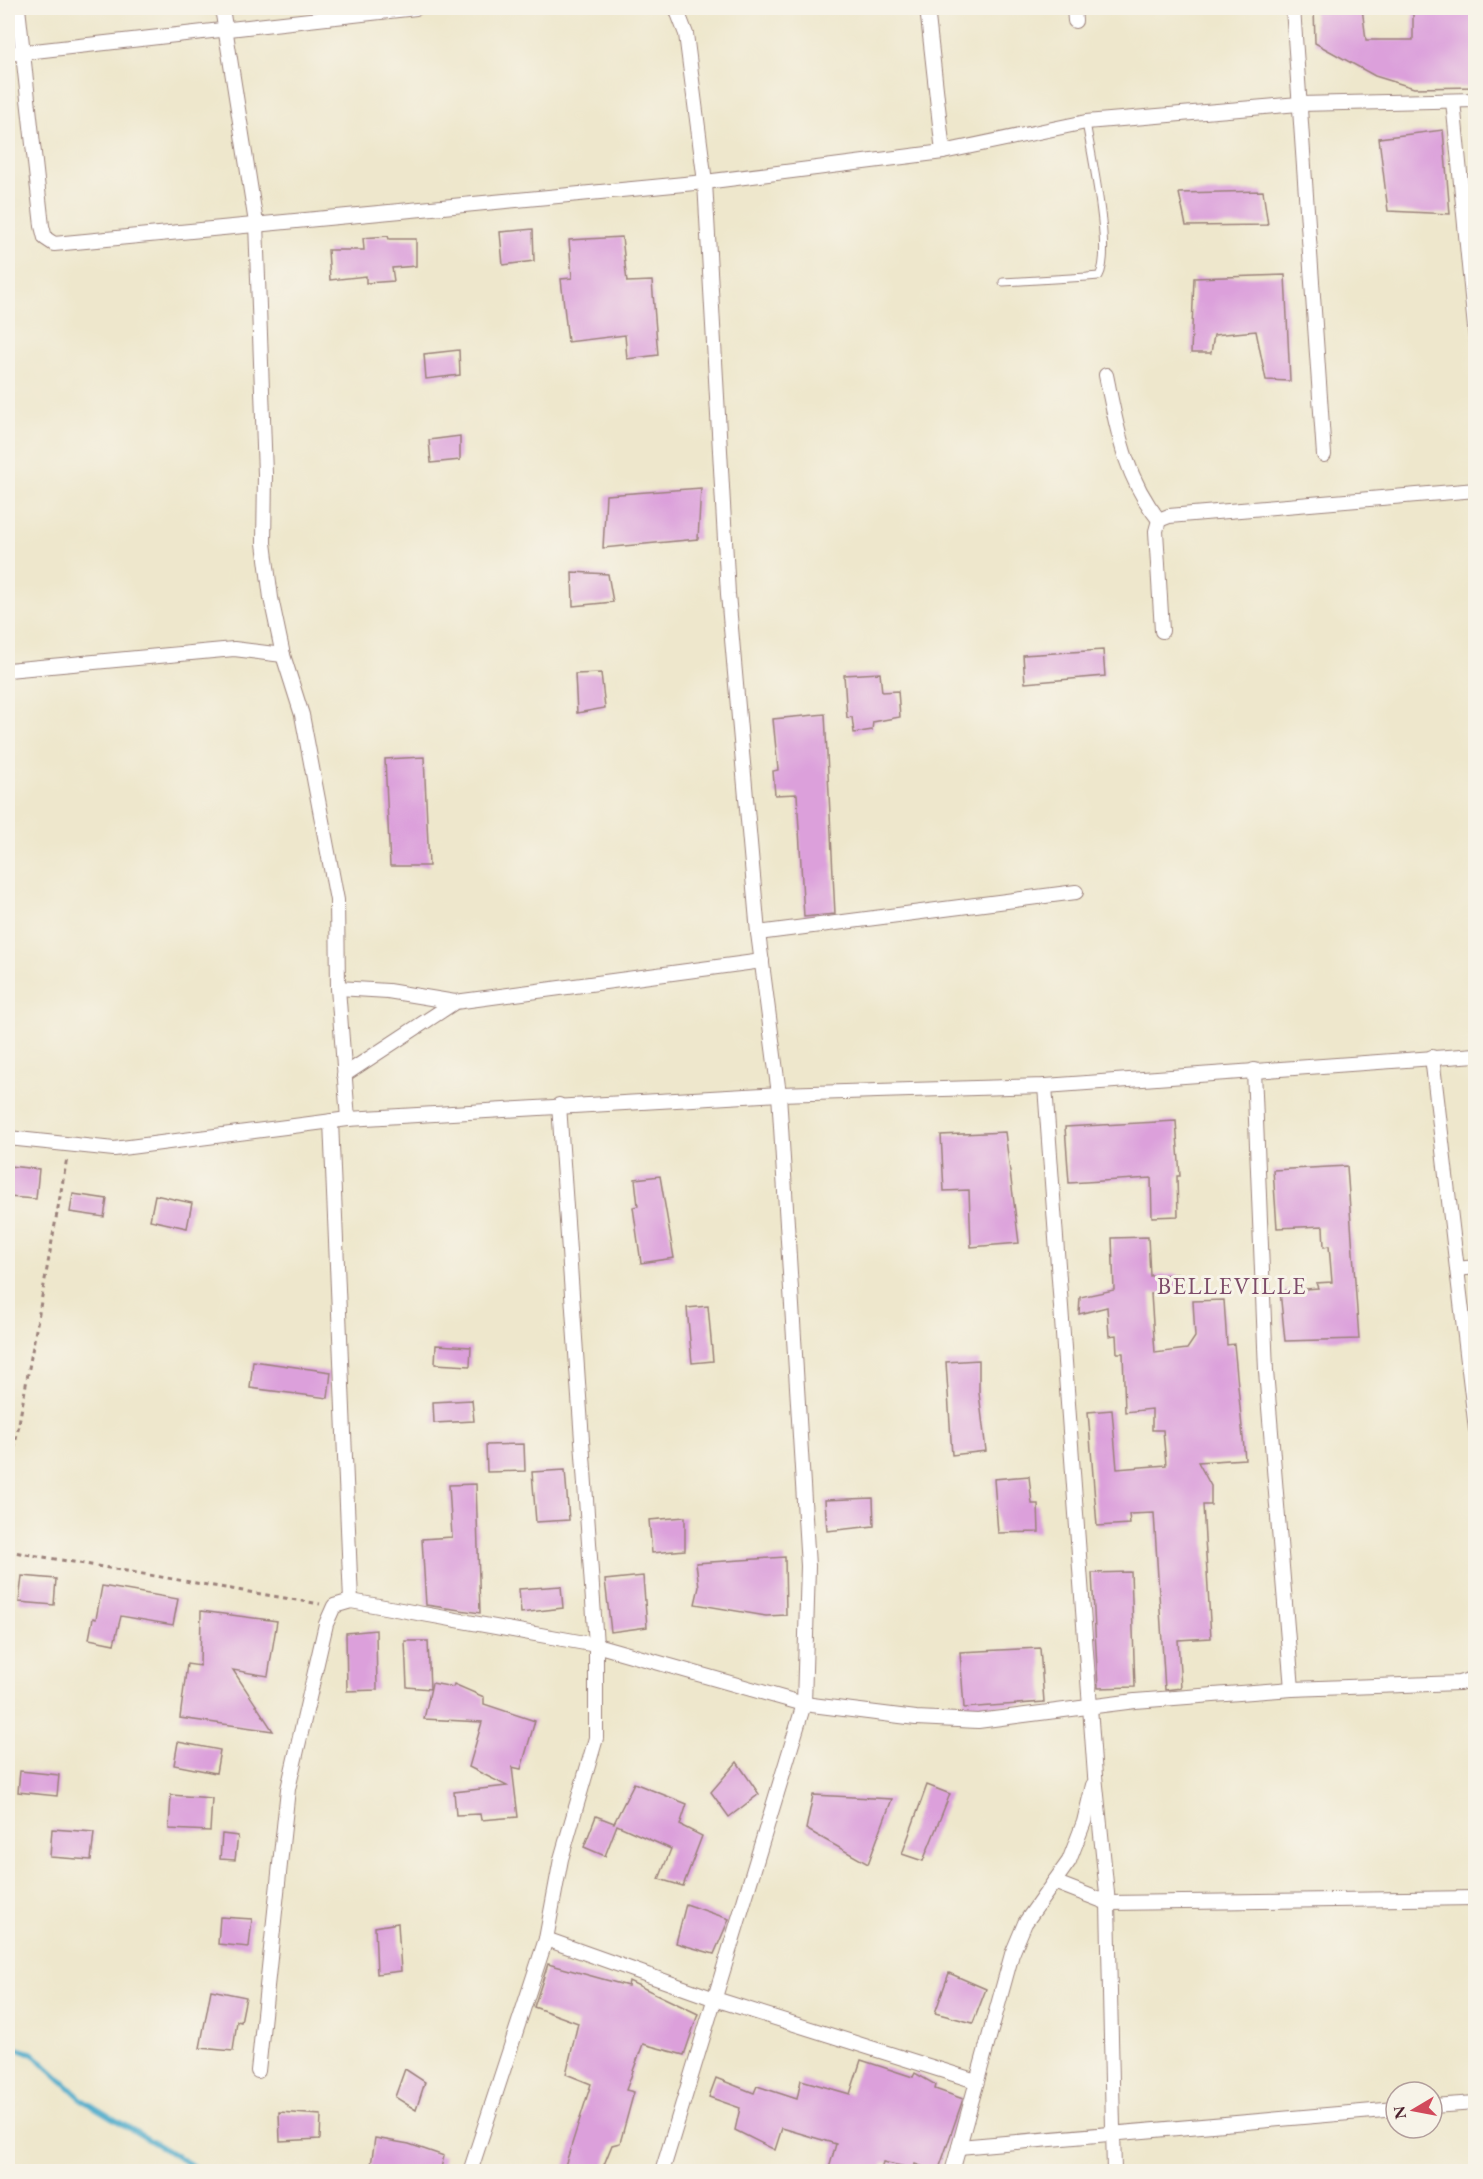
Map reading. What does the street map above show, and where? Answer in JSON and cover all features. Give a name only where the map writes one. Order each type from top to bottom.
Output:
[{"type":"street","points":[[18,8],[45,238],[54,244],[705,182],[943,152],[1086,122],[1299,104],[1476,100]]},
{"type":"street","points":[[222,8],[256,223],[265,474],[264,543],[271,598],[283,655],[302,715],[338,900],[338,988],[348,1119]]},
{"type":"street","points":[[8,54],[416,8]]},
{"type":"street","points":[[662,2172],[804,1704],[808,1566],[779,1094],[758,933],[728,594],[705,182],[686,34],[676,8]]},
{"type":"street","points":[[927,8],[943,152]]},
{"type":"street","points":[[1293,8],[1324,455]]},
{"type":"street","points":[[1453,100],[1476,338]]},
{"type":"street","points":[[1106,375],[1120,444],[1129,472],[1142,499],[1159,520]]},
{"type":"street","points":[[1159,520],[1169,516],[1476,490]]},
{"type":"street","points":[[1159,520],[1156,531],[1162,631]]},
{"type":"street","points":[[8,670],[234,649],[283,655]]},
{"type":"street","points":[[758,933],[1076,892]]},
{"type":"street","points":[[338,988],[388,991],[455,1002],[762,962]]},
{"type":"street","points":[[344,1075],[455,1002]]},
{"type":"street","points":[[8,1138],[114,1149],[348,1119],[779,1094],[1045,1086],[1476,1055]]},
{"type":"street","points":[[1432,1057],[1476,1429]]},
{"type":"street","points":[[1254,1070],[1266,1371],[1293,1689]]},
{"type":"street","points":[[1045,1086],[1095,1776],[1108,1903],[1114,2172]]},
{"type":"street","points":[[470,2172],[546,1938],[561,1859],[596,1738],[596,1646],[559,1105]]},
{"type":"street","points":[[331,1121],[351,1601]]},
{"type":"street","points":[[1457,1269],[1476,1267]]},
{"type":"street","points":[[258,2071],[288,1789],[326,1624],[334,1606],[351,1601],[596,1646],[804,1704],[916,1718],[978,1721],[1090,1707],[1293,1689],[1459,1683],[1476,1678]]},
{"type":"street","points":[[952,2172],[1012,1954],[1025,1923],[1069,1861],[1084,1822],[1095,1776]]},
{"type":"street","points":[[1054,1882],[1108,1903],[1476,1898]]},
{"type":"street","points":[[546,1938],[715,1999],[976,2081]]},
{"type":"street","points":[[1444,2105],[1476,2103]]},
{"type":"street","points":[[959,2147],[1384,2110]]},
{"type":"lane","points":[[1004,282],[1099,276],[1104,267],[1102,219],[1086,122]]},
{"type":"path","points":[[8,1484],[69,1143]]},
{"type":"path","points":[[8,1551],[334,1606]]},
{"type":"building","points":[[1314,8],[1362,8],[1366,40],[1413,40],[1413,8],[1476,8],[1476,87],[1414,88],[1375,76],[1315,43]]},
{"type":"building","points":[[1443,130],[1450,214],[1388,211],[1379,138]]},
{"type":"building","points":[[1263,191],[1268,225],[1186,226],[1179,193]]},
{"type":"building","points":[[533,229],[534,261],[503,265],[500,232]]},
{"type":"building","points":[[388,236],[389,239],[416,239],[416,266],[392,268],[394,281],[366,283],[366,276],[330,280],[328,250],[364,250],[363,238]]},
{"type":"building","points":[[622,237],[627,282],[652,281],[658,355],[627,359],[625,335],[568,342],[561,279],[572,278],[569,240]]},
{"type":"building","points":[[1285,275],[1290,381],[1266,380],[1256,331],[1214,335],[1211,353],[1191,353],[1194,278]]},
{"type":"building","points":[[459,350],[460,375],[426,379],[424,354]]},
{"type":"building","points":[[460,436],[460,460],[431,463],[429,440]]},
{"type":"building","points":[[701,488],[698,539],[603,548],[606,495]]},
{"type":"building","points":[[572,572],[608,574],[613,602],[573,606]]},
{"type":"building","points":[[1103,650],[1105,676],[1025,683],[1023,655]]},
{"type":"building","points":[[601,673],[605,708],[577,713],[575,674]]},
{"type":"building","points":[[880,673],[882,692],[898,691],[900,717],[873,722],[872,730],[854,733],[852,717],[847,718],[844,675]]},
{"type":"building","points":[[825,714],[835,914],[804,917],[797,794],[775,795],[773,771],[778,770],[773,719]]},
{"type":"building","points":[[424,757],[429,866],[390,866],[385,759]]},
{"type":"building","points":[[1176,1121],[1180,1176],[1177,1176],[1178,1216],[1152,1217],[1151,1178],[1069,1183],[1065,1127]]},
{"type":"building","points":[[1005,1132],[1019,1243],[971,1247],[969,1190],[944,1191],[941,1135]]},
{"type":"building","points":[[8,1166],[39,1169],[36,1199],[8,1197]]},
{"type":"building","points":[[1347,1166],[1359,1339],[1285,1341],[1280,1291],[1318,1288],[1316,1283],[1332,1282],[1329,1246],[1324,1247],[1323,1226],[1277,1228],[1273,1170]]},
{"type":"building","points":[[660,1176],[674,1258],[641,1263],[633,1207],[638,1206],[635,1179]]},
{"type":"building","points":[[73,1194],[107,1199],[104,1217],[70,1212]]},
{"type":"building","points":[[155,1195],[192,1203],[187,1228],[150,1220]]},
{"type":"building","points":[[1148,1237],[1150,1276],[1177,1274],[1178,1291],[1151,1294],[1155,1353],[1187,1349],[1195,1337],[1193,1301],[1224,1300],[1227,1345],[1234,1344],[1245,1459],[1198,1462],[1211,1486],[1211,1505],[1203,1505],[1211,1638],[1178,1640],[1181,1688],[1165,1690],[1154,1513],[1129,1514],[1130,1524],[1097,1526],[1088,1412],[1112,1410],[1117,1469],[1166,1465],[1163,1430],[1152,1430],[1152,1409],[1125,1412],[1123,1353],[1117,1353],[1116,1335],[1109,1336],[1107,1307],[1079,1314],[1080,1297],[1114,1290],[1112,1238]]},
{"type":"building","points":[[708,1306],[713,1361],[692,1363],[687,1308]]},
{"type":"building","points":[[436,1345],[471,1347],[470,1366],[435,1364]]},
{"type":"building","points":[[979,1360],[979,1393],[986,1451],[952,1455],[946,1362]]},
{"type":"building","points":[[253,1361],[331,1372],[328,1398],[250,1388]]},
{"type":"building","points":[[472,1400],[474,1421],[434,1423],[433,1402]]},
{"type":"building","points":[[524,1444],[525,1471],[487,1472],[486,1445]]},
{"type":"building","points":[[565,1470],[569,1520],[536,1522],[532,1472]]},
{"type":"building","points":[[1029,1476],[1032,1504],[1038,1504],[1039,1532],[998,1533],[994,1479]]},
{"type":"building","points":[[476,1484],[480,1613],[426,1605],[422,1539],[452,1537],[449,1485]]},
{"type":"building","points":[[873,1498],[874,1526],[827,1531],[825,1500]]},
{"type":"building","points":[[685,1517],[685,1550],[652,1553],[649,1520]]},
{"type":"building","points":[[785,1557],[786,1615],[766,1616],[695,1604],[699,1587],[696,1563]]},
{"type":"building","points":[[1131,1572],[1135,1687],[1098,1688],[1092,1573]]},
{"type":"building","points":[[22,1576],[56,1579],[54,1605],[19,1602]]},
{"type":"building","points":[[643,1576],[647,1627],[611,1632],[605,1580]]},
{"type":"building","points":[[102,1586],[178,1599],[173,1625],[121,1616],[114,1644],[89,1639],[93,1618],[96,1619]]},
{"type":"building","points":[[561,1586],[563,1608],[521,1613],[519,1589]]},
{"type":"building","points":[[201,1611],[277,1621],[268,1676],[233,1670],[273,1731],[180,1718],[187,1664],[200,1666]]},
{"type":"building","points":[[376,1630],[377,1690],[347,1691],[346,1633]]},
{"type":"building","points":[[405,1641],[428,1641],[430,1689],[407,1687]]},
{"type":"building","points":[[1040,1648],[1044,1702],[964,1708],[960,1652]]},
{"type":"building","points":[[432,1683],[453,1687],[454,1684],[484,1697],[484,1704],[535,1721],[521,1769],[512,1767],[518,1817],[481,1820],[480,1814],[456,1815],[454,1792],[507,1786],[469,1767],[482,1722],[424,1719]]},
{"type":"building","points":[[178,1742],[220,1750],[216,1773],[174,1765]]},
{"type":"building","points":[[737,1762],[759,1794],[729,1817],[711,1792]]},
{"type":"building","points":[[20,1771],[59,1775],[57,1796],[18,1792]]},
{"type":"building","points":[[634,1783],[687,1804],[680,1825],[702,1836],[683,1886],[659,1879],[671,1849],[617,1825],[605,1856],[584,1847],[596,1816],[614,1823]]},
{"type":"building","points":[[927,1785],[950,1794],[923,1861],[902,1854]]},
{"type":"building","points":[[171,1795],[212,1798],[210,1831],[169,1829]]},
{"type":"building","points":[[813,1795],[892,1799],[868,1864],[806,1829]]},
{"type":"building","points":[[52,1829],[94,1832],[91,1860],[50,1857]]},
{"type":"building","points":[[222,1834],[238,1836],[235,1860],[220,1859]]},
{"type":"building","points":[[686,1904],[729,1919],[714,1954],[676,1943]]},
{"type":"building","points":[[220,1917],[252,1919],[249,1947],[218,1944]]},
{"type":"building","points":[[398,1923],[401,1971],[377,1974],[375,1927]]},
{"type":"building","points":[[548,1964],[628,1986],[629,1981],[698,2014],[684,2055],[643,2044],[626,2090],[634,2092],[620,2143],[612,2145],[601,2172],[563,2172],[591,2084],[566,2074],[578,2023],[534,2007]]},
{"type":"building","points":[[949,1973],[986,1989],[973,2023],[935,2013]]},
{"type":"building","points":[[211,1990],[246,1997],[241,2022],[237,2021],[233,2051],[200,2048]]},
{"type":"building","points":[[861,2060],[913,2077],[915,2073],[936,2085],[935,2089],[963,2099],[938,2172],[915,2164],[914,2169],[883,2162],[880,2172],[828,2172],[836,2144],[782,2128],[775,2150],[735,2130],[740,2108],[709,2097],[716,2078],[754,2093],[757,2086],[797,2099],[801,2080],[850,2094]]},
{"type":"building","points":[[405,2069],[425,2082],[416,2110],[395,2097]]},
{"type":"building","points":[[279,2112],[321,2115],[320,2139],[280,2141]]},
{"type":"building","points":[[375,2138],[409,2144],[444,2156],[440,2172],[370,2172]]},
{"type":"waterway","points":[[8,2046],[32,2053],[84,2101],[203,2172]]},
{"type":"district","name":"BELLEVILLE","points":[[1232,1285]]}]
